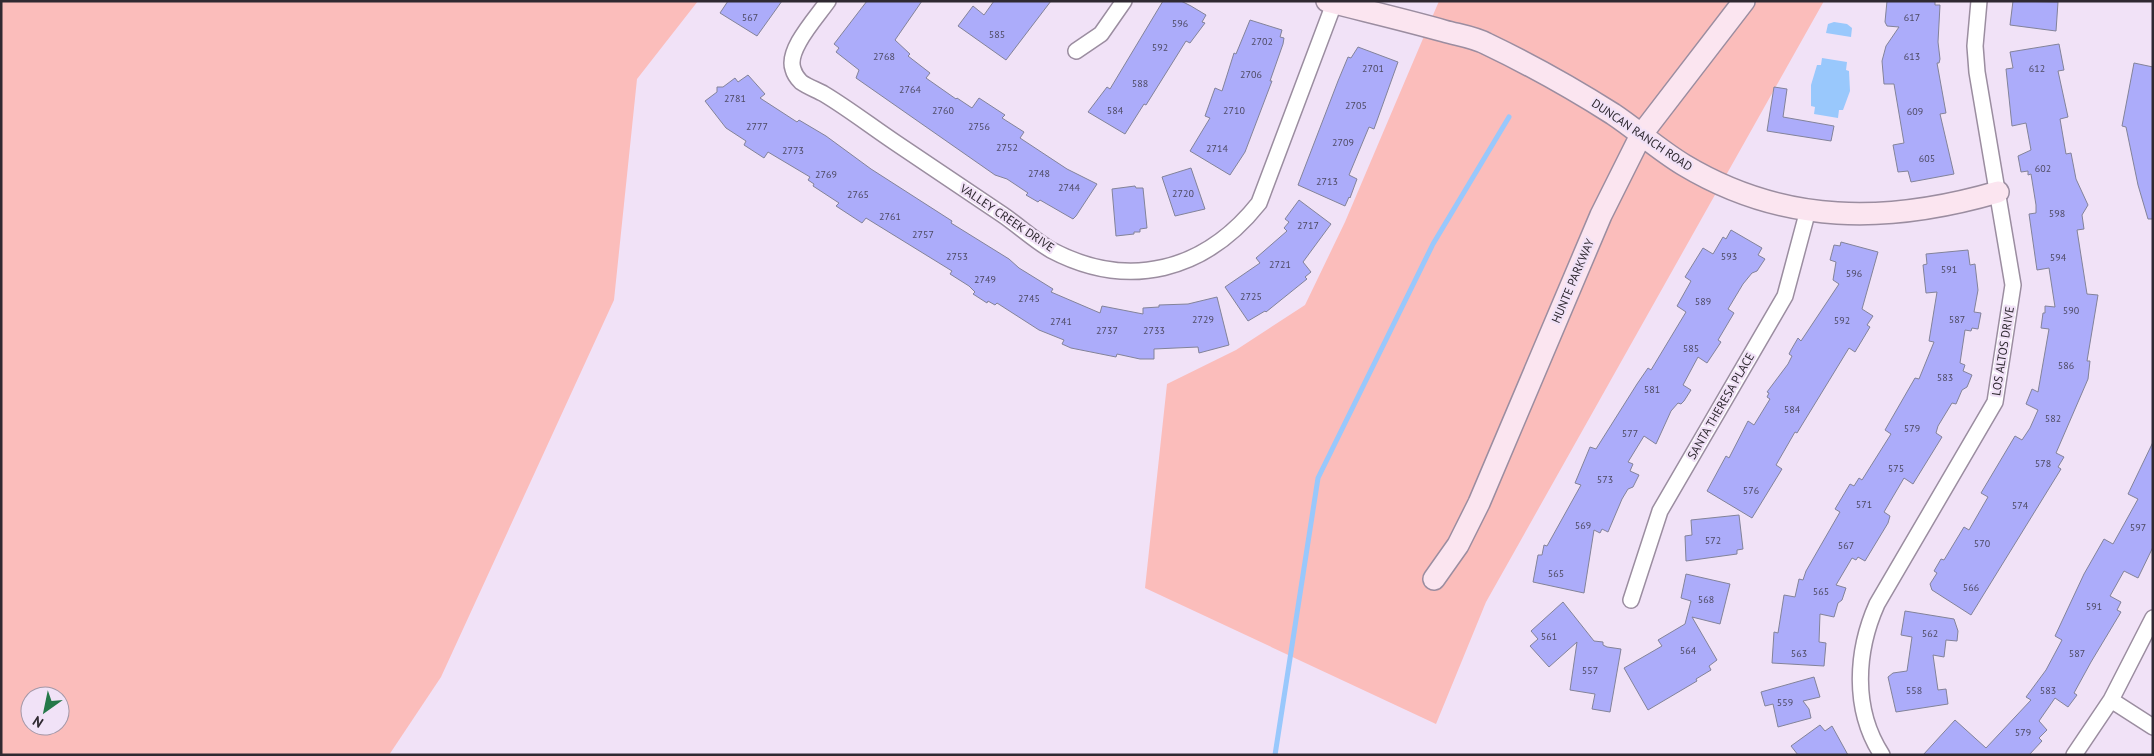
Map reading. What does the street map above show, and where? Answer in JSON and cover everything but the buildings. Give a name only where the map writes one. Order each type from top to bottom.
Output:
[{"type":"street","name":"VALLEY CREEK DRIVE","points":[[828,1],[798,44],[792,57],[792,69],[800,81],[870,125],[1020,226],[1051,250],[1100,270],[1146,271],[1178,264],[1206,250],[1238,226],[1259,203],[1332,2]]},
{"type":"street","points":[[1076,51],[1101,34],[1124,1]]},
{"type":"street","name":"HUNTE PARKWAY","points":[[1434,579],[1458,545],[1479,503],[1601,215],[1641,136],[1744,1]]},
{"type":"street","name":"LOS ALTOS DRIVE","points":[[1882,755],[1871,734],[1861,697],[1862,650],[1870,621],[1995,402],[2013,285],[1977,72],[1975,46],[1979,1]]},
{"type":"street","name":"DUNCAN RANCH ROAD","points":[[1332,2],[1404,19],[1485,42],[1546,74],[1614,115],[1670,156],[1708,178],[1756,198],[1835,214],[1889,214],[1943,207],[1998,192]]},
{"type":"street","name":"SANTA THERESA PLACE","points":[[1631,600],[1660,511],[1785,296],[1808,210]]},
{"type":"street","points":[[2074,755],[2111,700],[2153,618]]},
{"type":"street","points":[[2111,700],[2153,727]]},
{"type":"shaded area","points":[[1,1],[698,1],[637,79],[614,300],[441,677],[389,755],[1,755]]},
{"type":"shaded area","points":[[1439,1],[1824,1],[1486,602],[1436,724],[1145,588],[1167,384],[1236,350],[1305,305],[1345,222]]},
{"type":"water","points":[[1834,22],[1847,24],[1852,28],[1851,37],[1826,33],[1828,24]]},
{"type":"water","points":[[1822,58],[1847,62],[1846,70],[1849,71],[1850,91],[1843,110],[1839,110],[1838,118],[1814,114],[1815,107],[1811,106],[1811,85],[1817,65],[1821,65]]},
{"type":"waterway","points":[[1275,755],[1318,478],[1433,244],[1509,117]]}]
